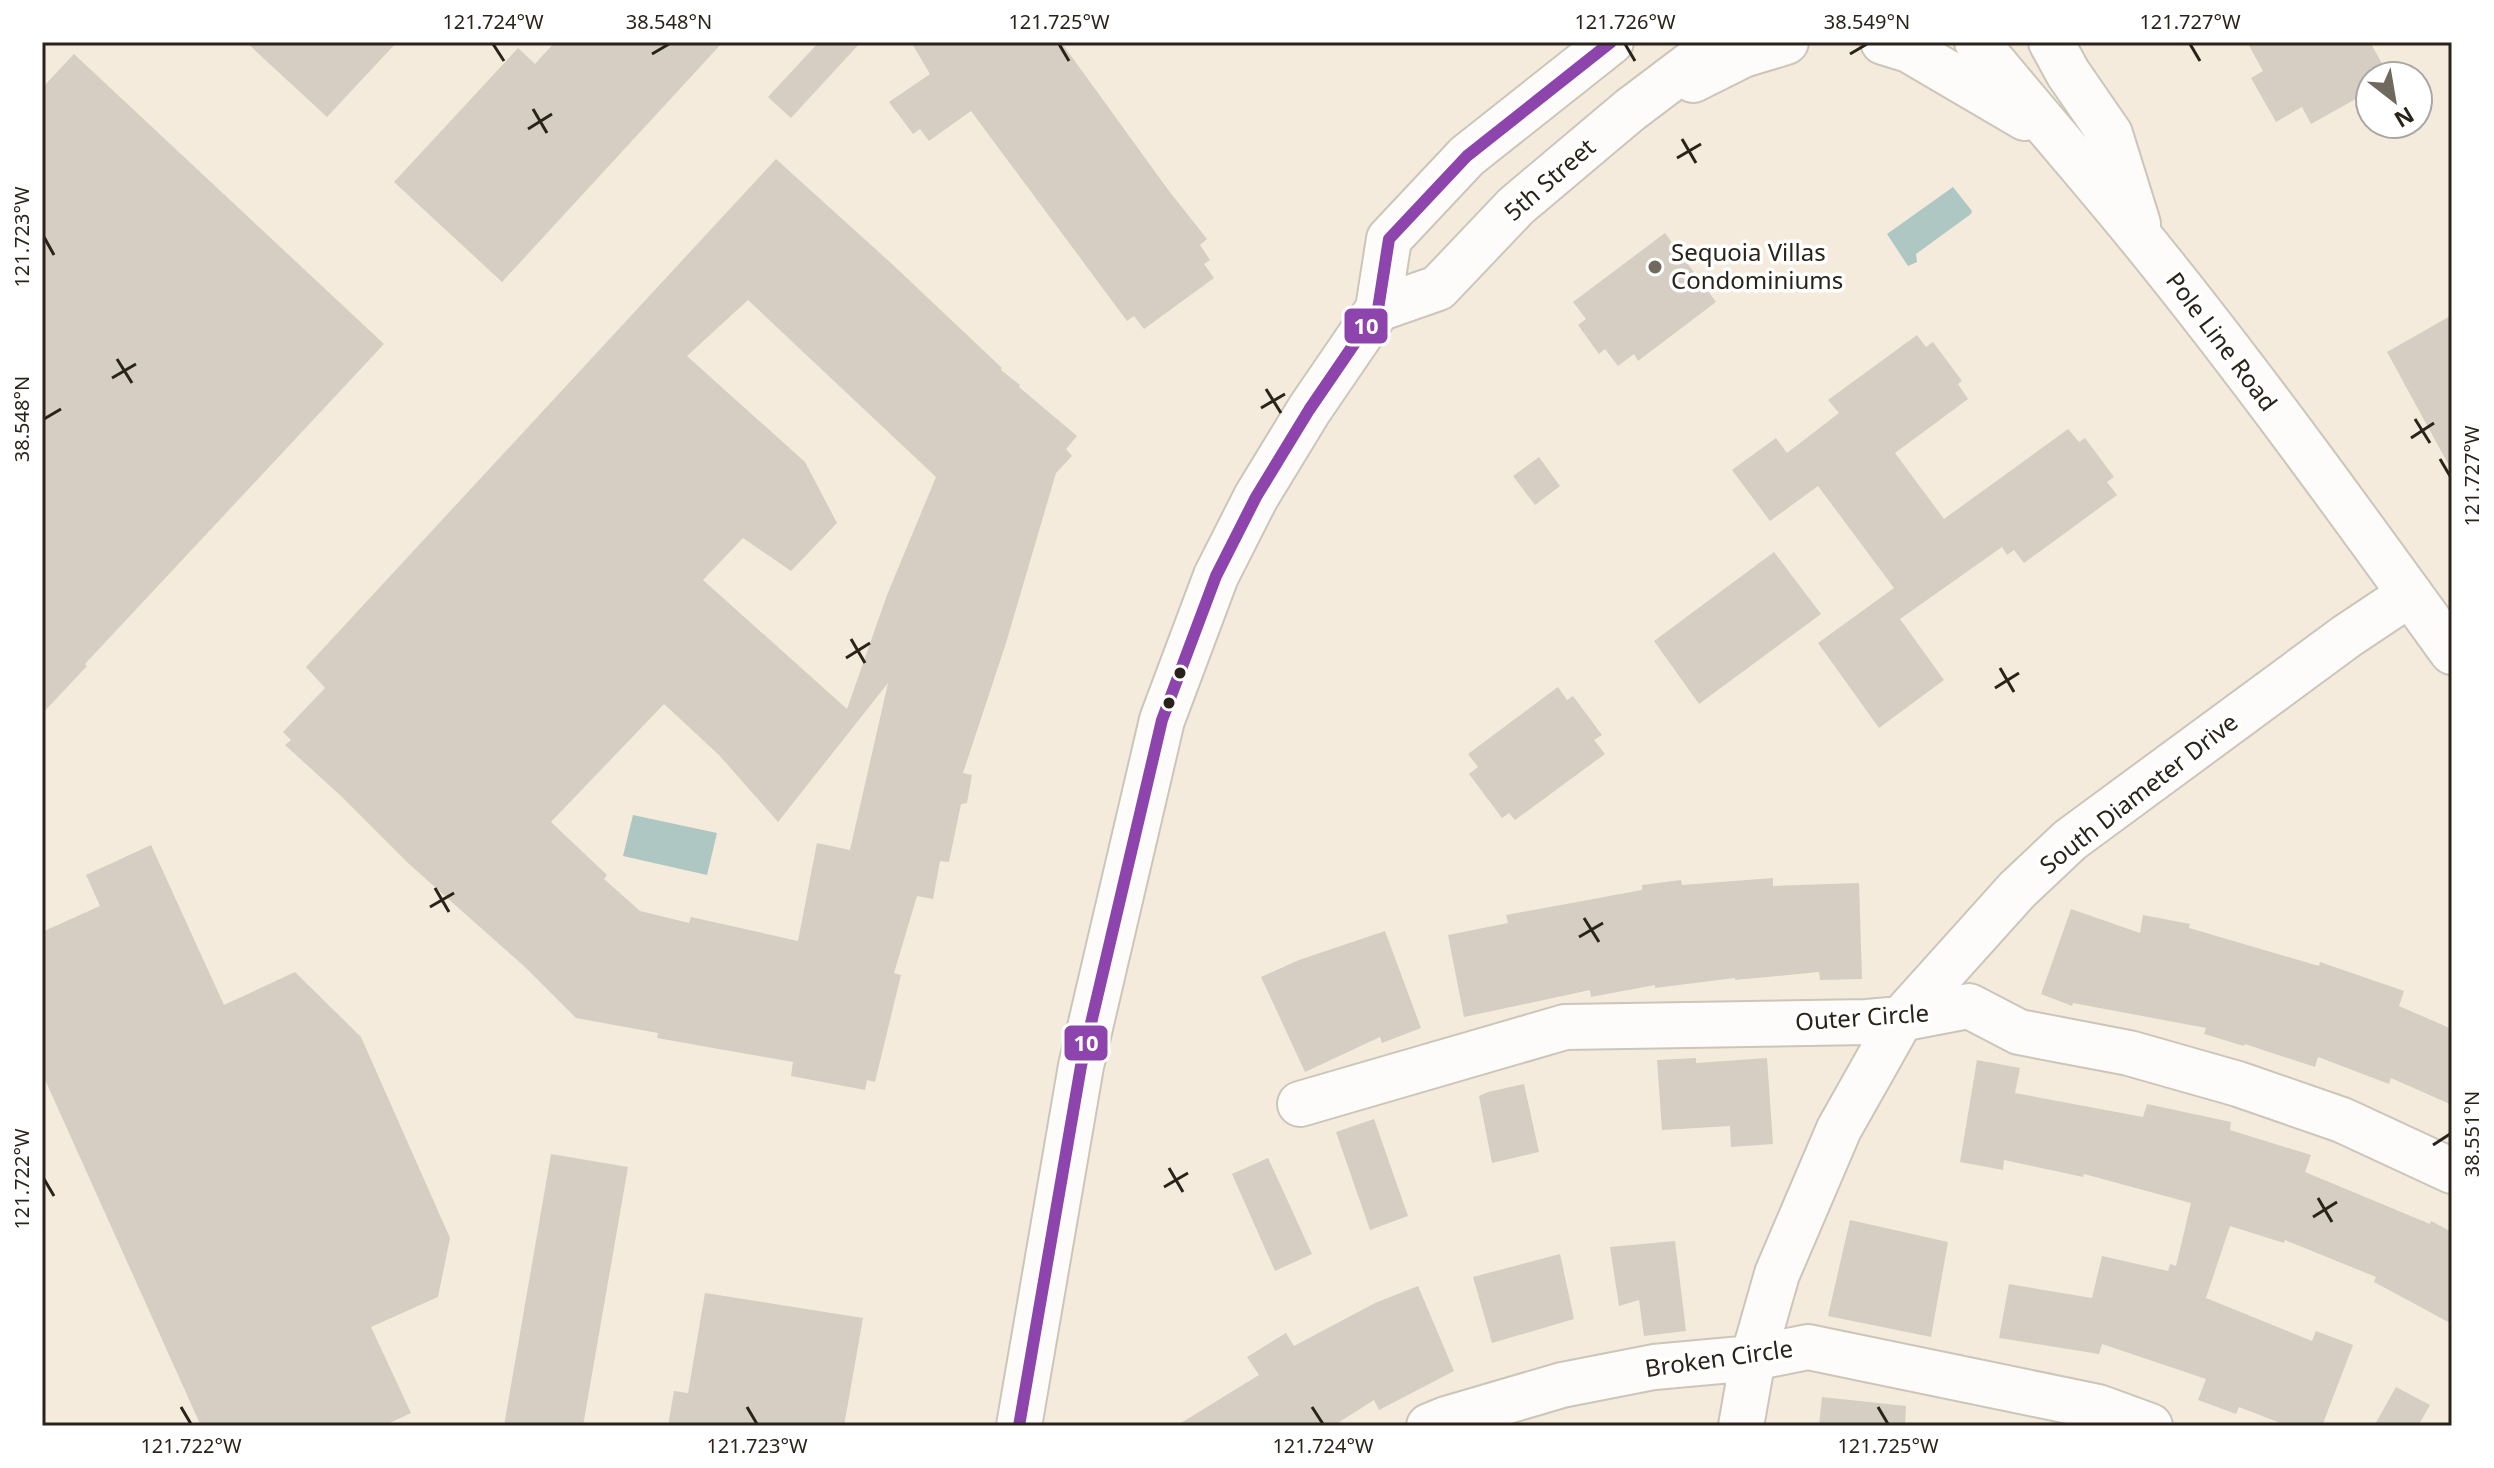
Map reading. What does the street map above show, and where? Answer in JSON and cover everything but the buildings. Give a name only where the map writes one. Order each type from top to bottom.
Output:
[{"type":"main road","name":"5th Street","points":[[1378,309],[1438,288],[1516,206],[1630,110],[1720,42]]},
{"type":"main road","points":[[1630,110],[1743,55],[1786,42]]},
{"type":"main road","points":[[1883,42],[1909,50],[2050,133]]},
{"type":"main road","name":"Pole Line Road","points":[[1977,42],[2143,241],[2236,359],[2452,652]]},
{"type":"main road","points":[[2051,42],[2068,73],[2110,134],[2143,241]]},
{"type":"main road","points":[[1019,1426],[1081,1066],[1162,720],[1216,576],[1256,497],[1309,410],[1378,309],[1389,239],[1467,156],[1606,45]]},
{"type":"main road","name":"South Diameter Drive","points":[[1741,1426],[1753,1358],[1777,1274],[1839,1129],[1901,1019],[2017,890],[2070,840],[2347,636],[2410,594]]},
{"type":"main road","name":"Outer Circle","points":[[1300,1104],[1565,1027],[1867,1022],[1969,1006],[2019,1032],[2129,1053],[2238,1084],[2342,1120],[2452,1171]]},
{"type":"main road","name":"Broken Circle","points":[[1429,1426],[1562,1385],[1654,1367],[1753,1358],[1808,1347],[2098,1407],[2150,1426]]},
{"type":"water","points":[[1953,187],[1972,211],[1971,214],[1916,254],[1917,262],[1908,266],[1887,234]]},
{"type":"water","points":[[633,815],[717,833],[707,875],[623,856]]},
{"type":"transit line","name":"10","points":[[1019,1426],[1081,1066],[1162,720],[1216,576],[1256,497],[1309,410],[1378,309],[1389,239],[1467,156],[1611,42]]},
{"type":"place","name":"Sequoia Villas Condominiums","points":[[1655,267]]}]
